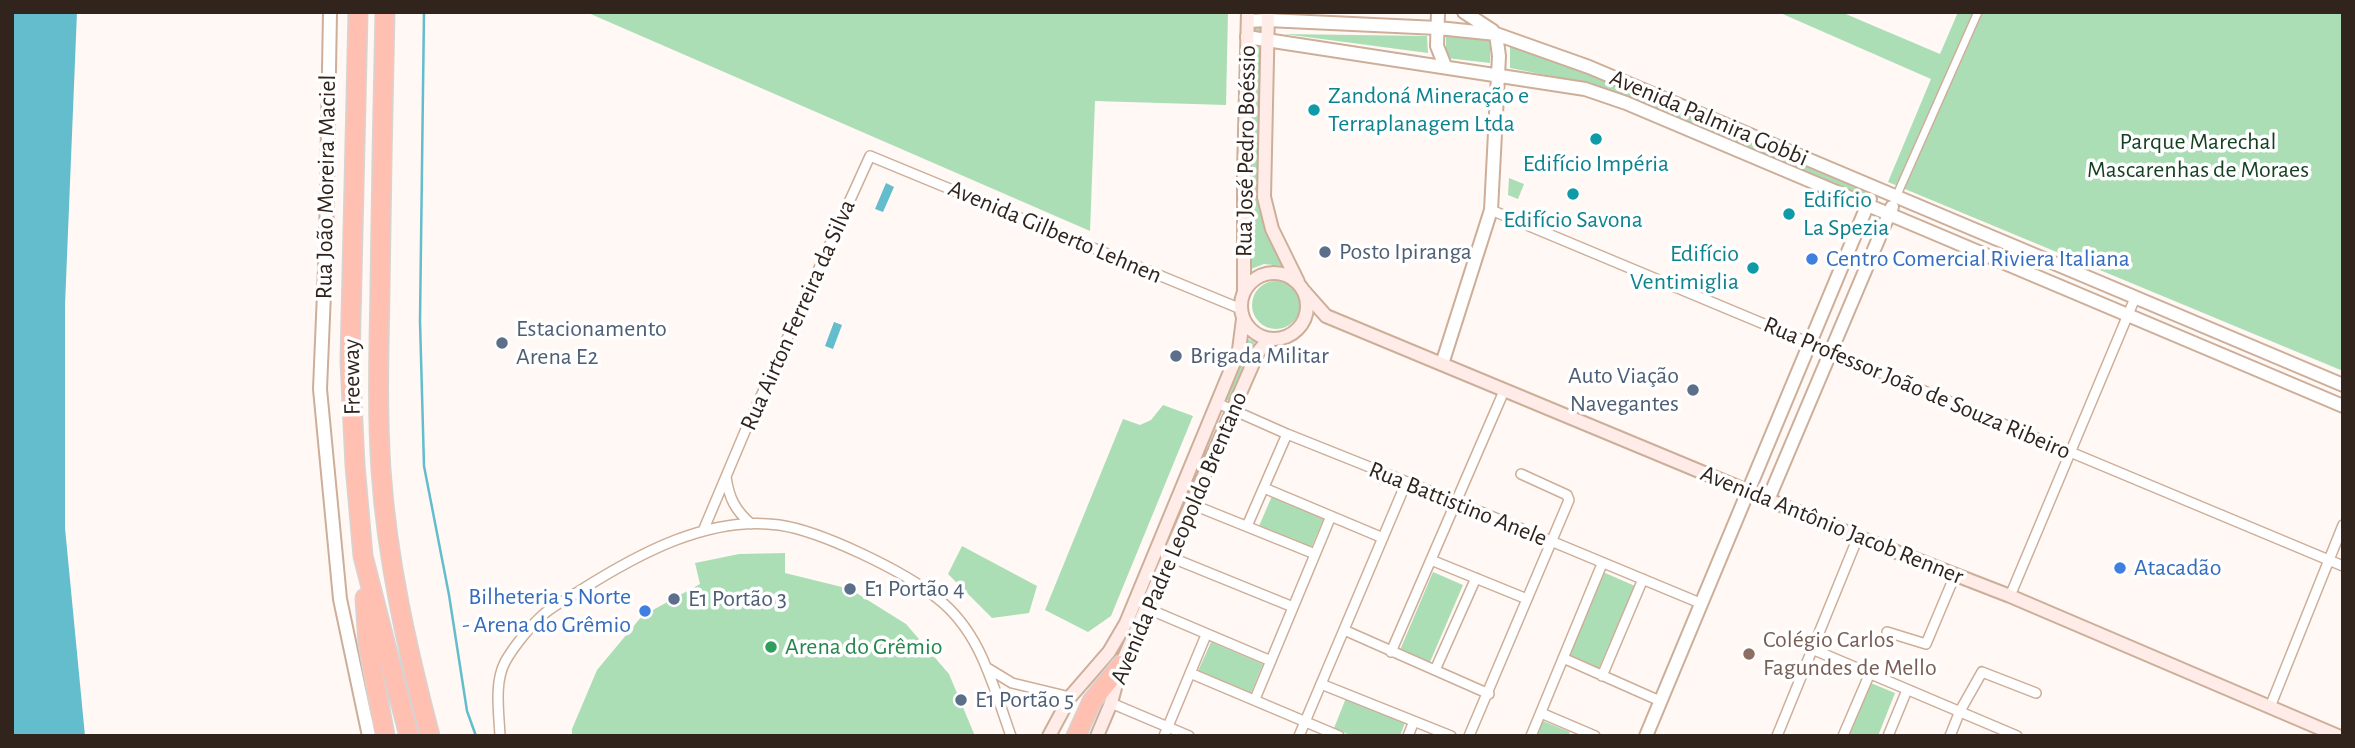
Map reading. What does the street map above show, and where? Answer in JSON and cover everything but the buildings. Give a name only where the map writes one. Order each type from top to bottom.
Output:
[{"type":"highway","name":"Freeway","points":[[358,12],[351,361],[355,465],[363,556],[409,736]]},
{"type":"highway","name":"Freeway","points":[[385,12],[379,366],[380,469],[398,598],[410,659],[430,735]]},
{"type":"highway","points":[[363,556],[368,644],[385,736]]},
{"type":"highway","points":[[1076,736],[1092,701],[1121,665]]},
{"type":"main road","name":"Rua José Pedro Boéssio","points":[[1267,16],[1264,197],[1272,229],[1300,286]]},
{"type":"main road","name":"Rua José Pedro Boéssio","points":[[1244,290],[1248,17]]},
{"type":"main road","points":[[1269,272],[1279,272],[1300,286],[1307,309],[1297,330],[1287,336],[1269,339],[1255,334],[1242,314],[1244,290],[1259,275],[1269,272]]},
{"type":"main road","name":"Avenida Antônio Jacob Renner","points":[[1300,286],[1326,316],[1858,537],[2010,596],[2270,707],[2324,733],[2338,736]]},
{"type":"main road","name":"Avenida Padre Leopoldo Brentano","points":[[1049,736],[1069,697],[1146,608],[1204,435],[1238,350],[1242,314]]},
{"type":"main road","points":[[1304,320],[1326,316]]},
{"type":"main road","name":"Avenida Padre Leopoldo Brentano","points":[[1097,736],[1111,703],[1132,626],[1162,554],[1191,504],[1258,352],[1269,339]]},
{"type":"main road","points":[[1204,435],[1219,441]]},
{"type":"street","name":"Rua João Moreira Maciel","points":[[330,12],[326,244],[320,388],[340,599],[369,736]]},
{"type":"street","points":[[1438,12],[1437,46],[1445,66]]},
{"type":"street","points":[[1442,365],[1491,210],[1499,56],[1496,33],[1464,12]]},
{"type":"street","points":[[1768,500],[1978,12]]},
{"type":"street","name":"Avenida Palmira Gobbi","points":[[1248,17],[1267,16],[1496,33],[1589,67],[2343,385]]},
{"type":"street","name":"Avenida Palmira Gobbi","points":[[1247,37],[1585,89],[1626,103],[1890,213],[2343,406]]},
{"type":"street","name":"Avenida Gilberto Lehnen","points":[[870,156],[1242,314]]},
{"type":"street","name":"Rua Airton Ferreira da Silva","points":[[703,531],[870,156]]},
{"type":"street","points":[[1646,736],[1874,188]]},
{"type":"street","name":"Rua Professor João de Souza Ribeiro","points":[[1491,210],[2343,566]]},
{"type":"street","points":[[2010,596],[2135,298]]},
{"type":"street","points":[[1391,652],[1504,391]]},
{"type":"street","name":"Rua Battistino Anele","points":[[1217,403],[1287,435],[1700,603]]},
{"type":"street","points":[[1247,526],[1287,435]]},
{"type":"street","points":[[1469,736],[1569,500],[1569,496],[1521,474]]},
{"type":"street","points":[[726,475],[729,495],[735,509],[751,524]]},
{"type":"street","points":[[1299,736],[1406,483]]},
{"type":"street","points":[[1264,488],[1382,538]]},
{"type":"street","points":[[1191,504],[1315,554]]},
{"type":"street","points":[[1255,699],[1331,516]]},
{"type":"street","points":[[500,736],[498,698],[504,664],[545,613],[613,570],[678,540],[703,531],[751,524],[779,525],[809,533],[906,576],[939,599],[970,634],[989,669],[1012,736]]},
{"type":"street","points":[[2270,707],[2343,525]]},
{"type":"street","points":[[1777,736],[1858,537]]},
{"type":"street","points":[[1162,554],[1293,607]]},
{"type":"street","points":[[1431,560],[1527,599]]},
{"type":"street","points":[[1531,736],[1602,564]]},
{"type":"street","points":[[1887,632],[1926,644],[1955,575]]},
{"type":"street","points":[[1435,670],[1476,578]]},
{"type":"street","points":[[1602,676],[1643,579]]},
{"type":"street","points":[[1146,608],[1271,661]]},
{"type":"street","points":[[1344,630],[1489,694]]},
{"type":"street","points":[[1166,731],[1206,635]]},
{"type":"street","points":[[1812,649],[2017,736]]},
{"type":"street","points":[[1563,658],[1660,701]]},
{"type":"street","points":[[989,669],[1012,683],[1069,697]]},
{"type":"street","points":[[1950,736],[1960,711],[1982,672],[2036,693]]},
{"type":"street","points":[[1190,673],[1339,736]]},
{"type":"street","points":[[1843,736],[1870,673]]},
{"type":"street","points":[[1321,684],[1451,736]]},
{"type":"street","points":[[1888,736],[1907,690]]},
{"type":"street","points":[[1111,703],[1166,731],[1189,736]]},
{"type":"street","points":[[1541,713],[1576,732],[1595,736]]},
{"type":"street","points":[[1408,736],[1414,720]]},
{"type":"green space","points":[[586,12],[1228,12],[1226,105],[1095,101],[1090,231]]},
{"type":"green space","points":[[1252,12],[1262,12],[1259,204],[1265,229],[1283,266],[1264,264],[1246,271]]},
{"type":"green space","name":"Parque Marechal Mascarenhas de Moraes","points":[[1778,12],[1841,12],[1940,54],[1958,12],[2343,12],[2343,371],[1888,182],[1931,79]]},
{"type":"green space","points":[[1284,34],[1427,36],[1428,53]]},
{"type":"green space","points":[[1446,35],[1484,36],[1491,41],[1490,63],[1446,58]]},
{"type":"green space","points":[[1510,43],[1866,191],[1864,197],[1625,96],[1586,83],[1510,68]]},
{"type":"green space","points":[[1509,178],[1524,184],[1518,199],[1508,195]]},
{"type":"green space","points":[[1276,281],[1285,282],[1293,288],[1299,296],[1299,314],[1293,322],[1285,328],[1276,329],[1267,328],[1259,322],[1253,314],[1252,305],[1253,296],[1259,288],[1267,282]]},
{"type":"green space","points":[[1247,339],[1255,342],[1229,401],[1222,398]]},
{"type":"green space","points":[[1163,405],[1193,416],[1111,616],[1088,632],[1045,610],[1123,419],[1140,425],[1151,420]]},
{"type":"green space","points":[[1272,496],[1324,518],[1311,548],[1259,526]]},
{"type":"green space","points":[[962,546],[1037,586],[1029,613],[992,618],[948,574]]},
{"type":"green space","name":"Arena do Grêmio","points":[[785,553],[785,573],[850,589],[906,624],[949,674],[975,736],[572,736],[572,729],[597,670],[642,616],[700,584],[695,563],[739,554]]},
{"type":"green space","points":[[1433,572],[1463,585],[1430,662],[1400,650]]},
{"type":"green space","points":[[1603,572],[1635,586],[1599,668],[1568,654]]},
{"type":"green space","points":[[1211,642],[1263,664],[1251,693],[1198,671]]},
{"type":"green space","points":[[1866,681],[1895,693],[1878,736],[1844,736]]},
{"type":"green space","points":[[1346,698],[1405,723],[1400,736],[1352,736],[1334,728]]},
{"type":"green space","points":[[1543,721],[1570,732],[1568,736],[1536,736]]},
{"type":"water","points":[[12,12],[77,12],[65,305],[65,528],[85,736],[12,736]]},
{"type":"water","points":[[886,183],[894,187],[883,212],[875,209]]},
{"type":"water","points":[[834,322],[842,325],[833,349],[825,346]]},
{"type":"waterway","points":[[424,12],[420,321],[424,466],[449,595],[467,711],[476,736]]},
{"type":"place","name":"Zandoná Mineração e Terraplanagem Ltda","points":[[1314,110]]},
{"type":"place","name":"Edifício Impéria","points":[[1596,139]]},
{"type":"place","name":"Edifício Savona","points":[[1573,194]]},
{"type":"place","name":"Edifício La Spezia","points":[[1789,214]]},
{"type":"place","name":"Posto Ipiranga","points":[[1325,252]]},
{"type":"place","name":"Centro Comercial Riviera Italiana","points":[[1812,259]]},
{"type":"place","name":"Edifício Ventimiglia","points":[[1753,268]]},
{"type":"place","name":"Estacionamento Arena E2","points":[[502,343]]},
{"type":"place","name":"Brigada Militar","points":[[1176,356]]},
{"type":"place","name":"Auto Viação Navegantes","points":[[1693,390]]},
{"type":"place","name":"Atacadão","points":[[2120,568]]},
{"type":"place","name":"E1 Portão 4","points":[[850,589]]},
{"type":"place","name":"E1 Portão 3","points":[[674,599]]},
{"type":"place","name":"Bilheteria 5 Norte - Arena do Grêmio","points":[[645,611]]},
{"type":"place","name":"Arena do Grêmio","points":[[771,647]]},
{"type":"place","name":"Colégio Carlos Fagundes de Mello","points":[[1749,654]]},
{"type":"place","name":"E1 Portão 5","points":[[961,700]]}]
